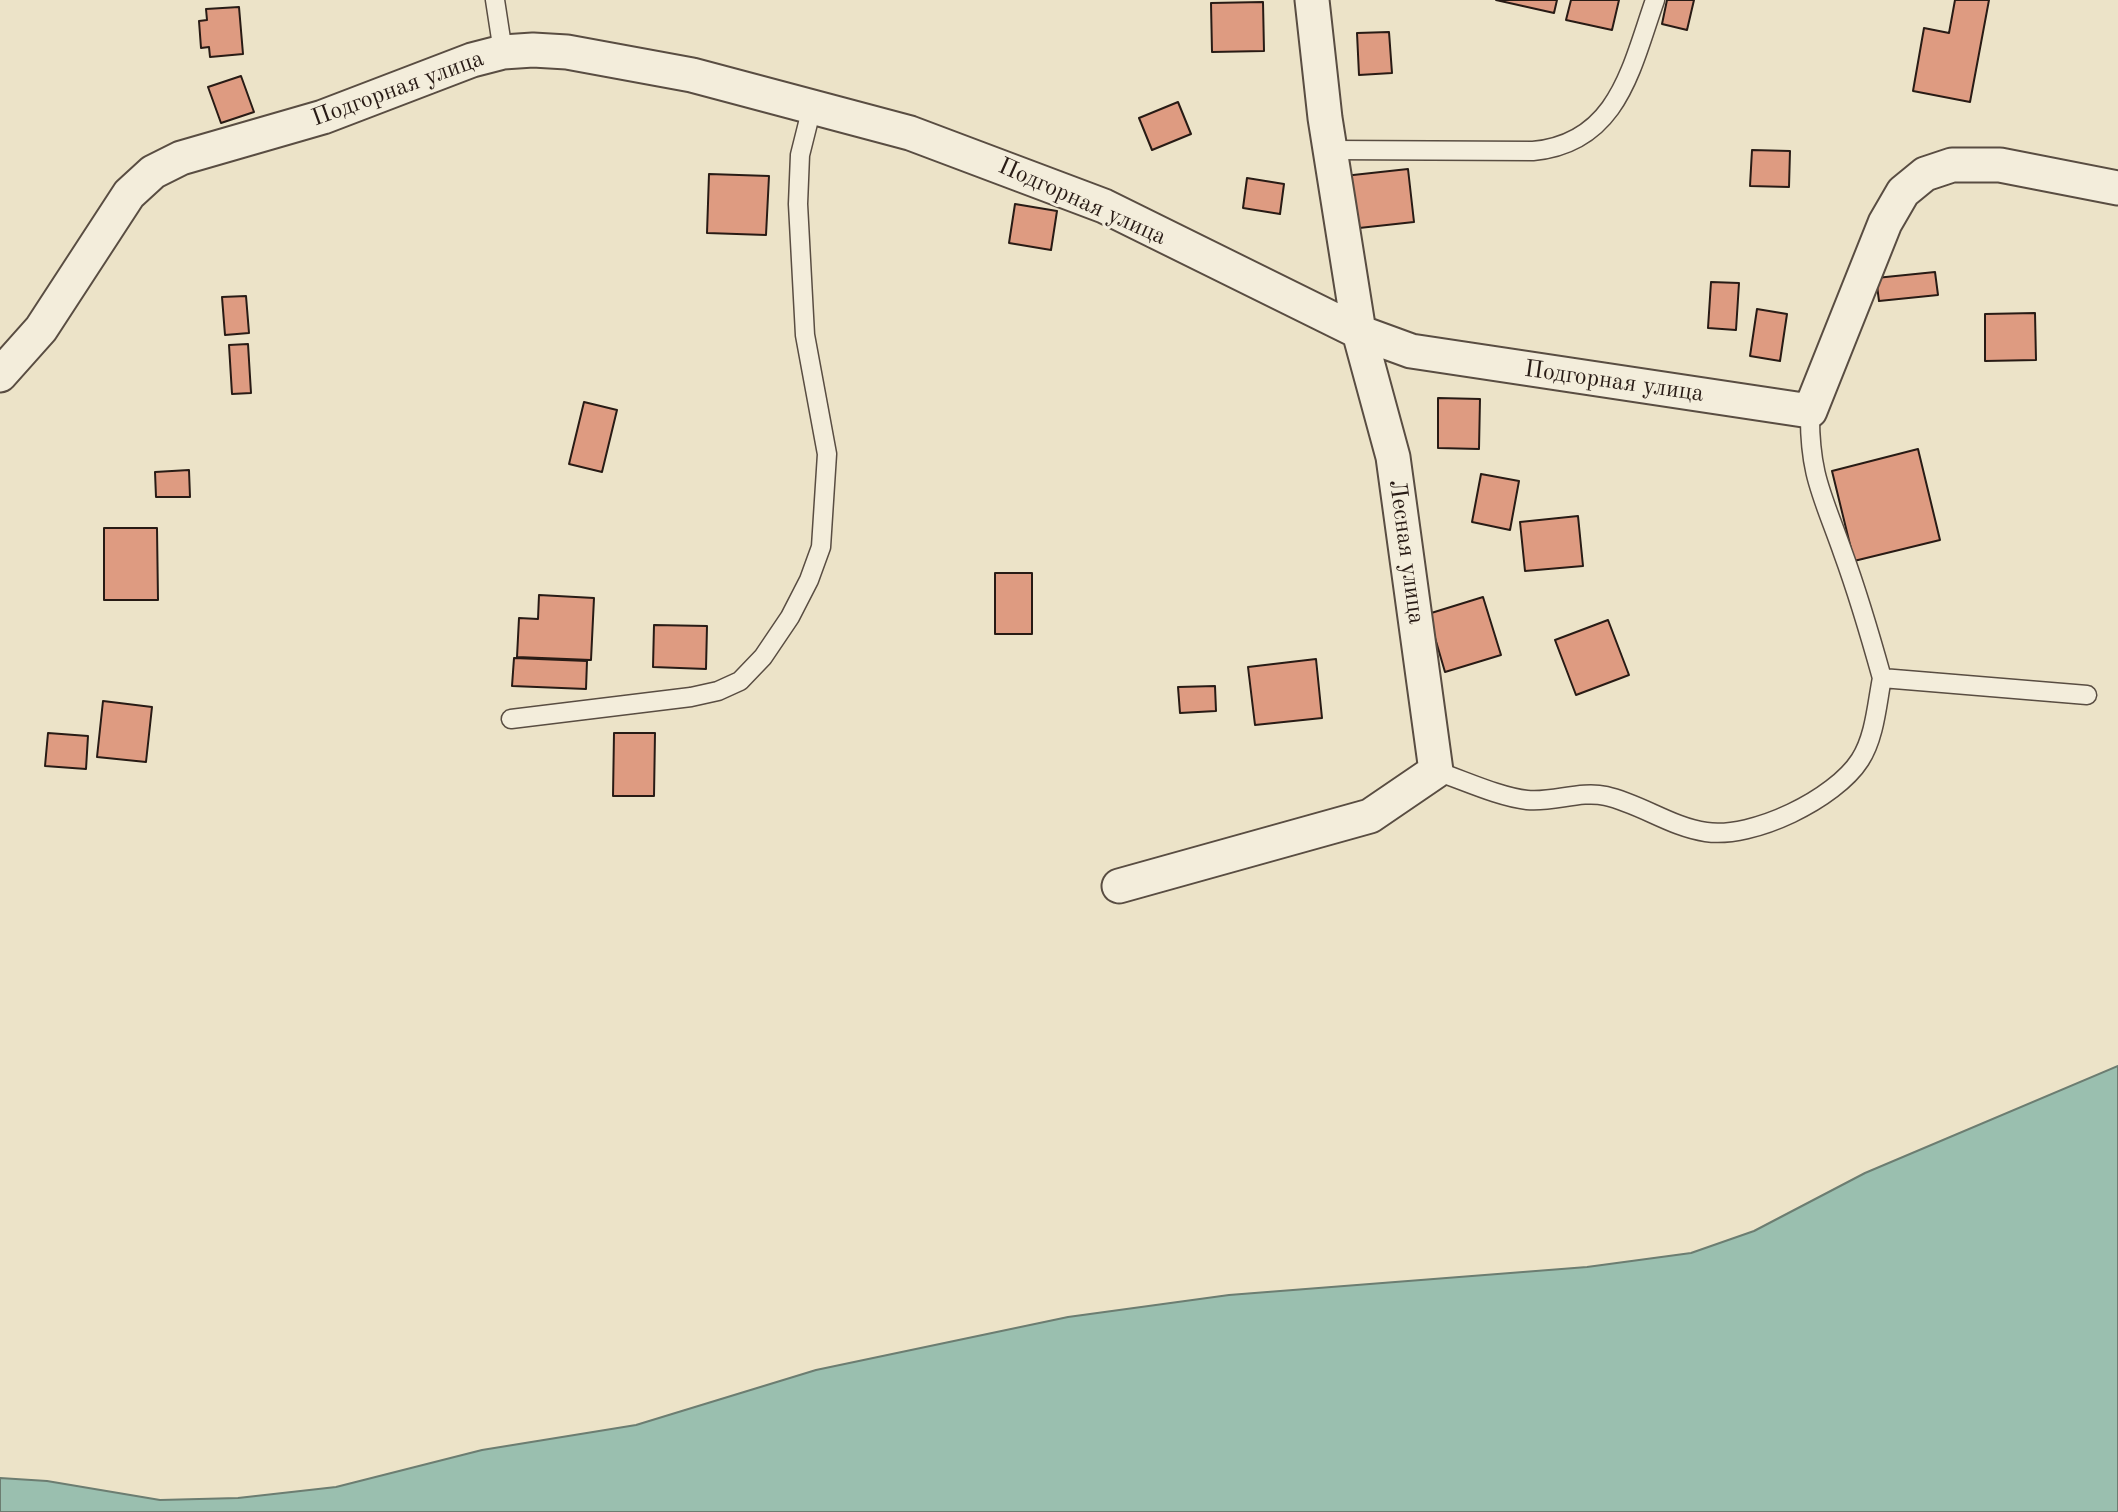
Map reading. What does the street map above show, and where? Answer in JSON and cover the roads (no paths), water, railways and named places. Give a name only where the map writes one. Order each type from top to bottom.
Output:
[{"type":"street","name":"Лесная улица","points":[[1312,0],[1330,150],[1359,332],[1393,457],[1436,771]]},
{"type":"street","name":"Подгорная улица","points":[[0,375],[41,329],[129,194],[153,172],[181,158],[323,117],[472,60],[503,52],[567,52],[692,75],[910,133],[1104,206],[1359,332],[1411,351],[1468,362],[1810,411]]},
{"type":"street","points":[[1810,411],[1885,223],[1903,192],[1925,174],[1952,165],[2000,165],[2118,188]]},
{"type":"street","points":[[1119,886],[1370,816],[1436,771]]},
{"type":"lane","points":[[495,0],[503,52]]},
{"type":"lane","points":[[1330,150],[1534,151],[1558,149],[1580,139],[1615,102],[1629,73],[1655,0]]},
{"type":"lane","points":[[511,719],[691,698],[718,691],[740,681],[764,657],[790,617],[809,580],[821,547],[827,454],[805,335],[798,204],[800,155],[812,107]]},
{"type":"lane","points":[[1436,771],[1511,797],[1530,800],[1603,795],[1655,812],[1685,828],[1710,833],[1744,828],[1786,816],[1816,801],[1841,782],[1861,759],[1869,740],[1882,678],[1863,610],[1816,485],[1809,451],[1810,411]]},
{"type":"lane","points":[[1882,678],[2087,695]]}]
